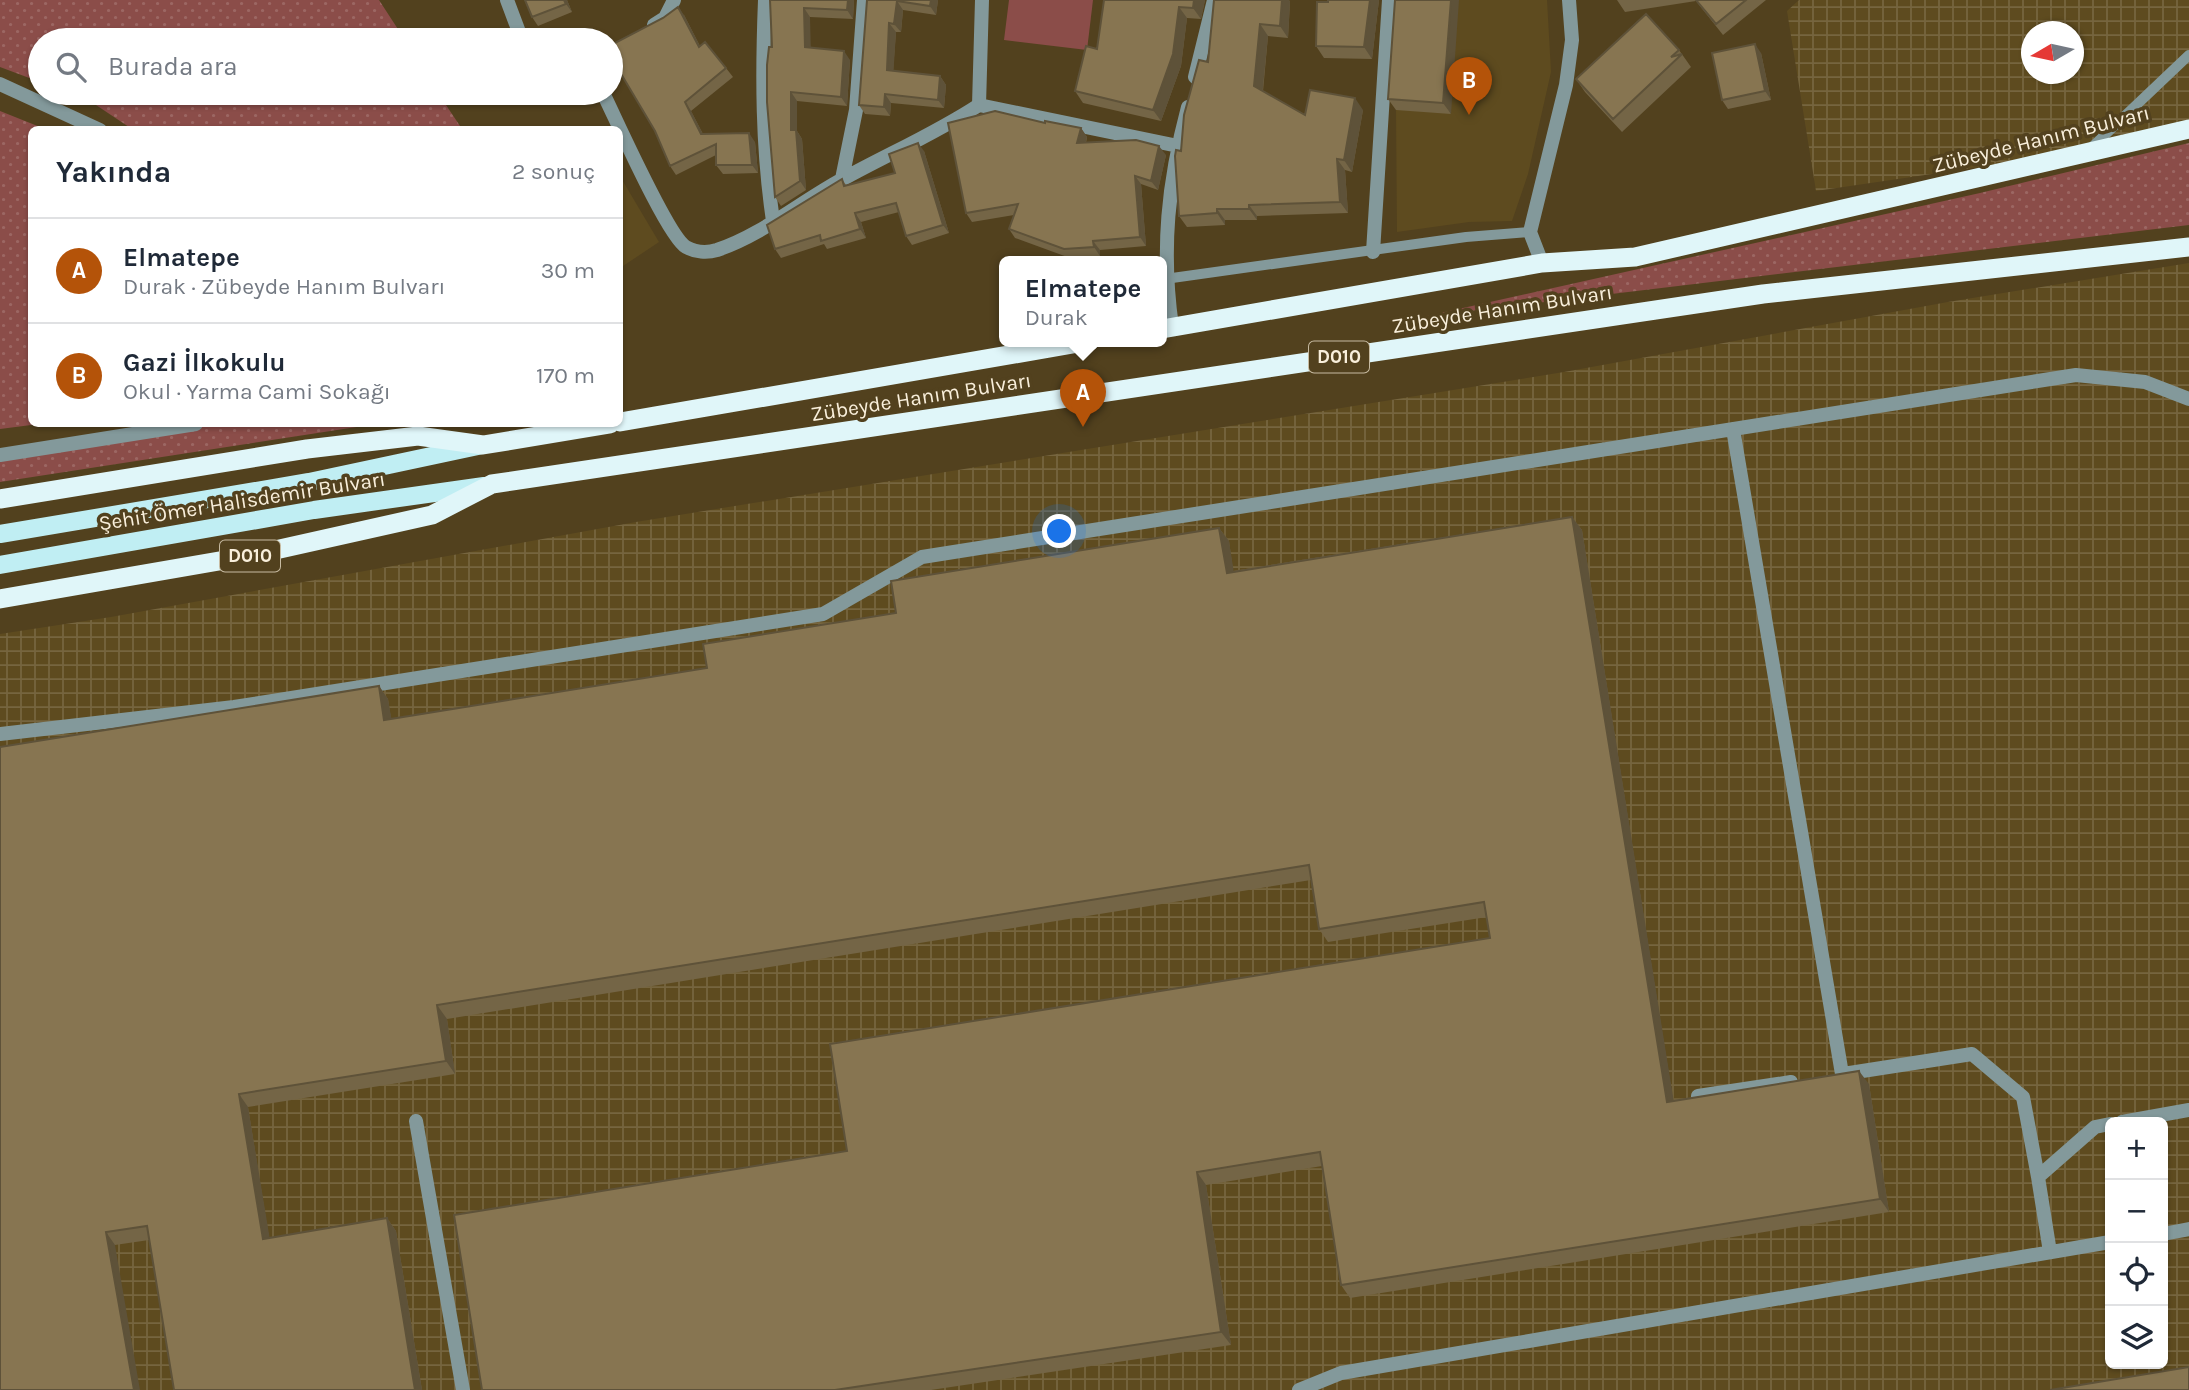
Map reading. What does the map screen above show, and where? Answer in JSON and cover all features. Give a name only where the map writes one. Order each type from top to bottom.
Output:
[{"type":"highway","name":"Zübeyde Hanım Bulvarı","points":[[1167,328],[1542,264],[1635,257],[1849,210],[2090,149],[2189,129]]},
{"type":"highway","name":"Zübeyde Hanım Bulvarı","points":[[492,484],[1763,294],[2189,247]]},
{"type":"highway","name":"Zübeyde Hanım Bulvarı","points":[[623,421],[1055,347]]},
{"type":"highway","points":[[0,499],[414,430],[482,445],[592,427]]},
{"type":"highway","name":"D010","points":[[0,599],[248,556],[432,515],[492,484]]},
{"type":"main road","name":"Şehit Ömer Halisdemir Bulvarı","points":[[0,534],[309,482],[482,445]]},
{"type":"main road","name":"Şehit Ömer Halisdemir Bulvarı","points":[[0,565],[314,510],[492,484]]},
{"type":"street","points":[[507,0],[518,28]]},
{"type":"street","points":[[637,36],[665,18],[674,0]]},
{"type":"street","points":[[765,0],[762,99],[764,158],[773,221]]},
{"type":"street","points":[[842,179],[856,110],[864,0]]},
{"type":"street","points":[[979,105],[982,0]]},
{"type":"street","points":[[1166,256],[1168,202],[1178,146],[1214,0]]},
{"type":"street","points":[[1373,252],[1389,0]]},
{"type":"street","points":[[1542,264],[1530,232],[1566,85],[1572,40],[1569,0]]},
{"type":"street","points":[[0,84],[28,97]]},
{"type":"street","points":[[46,105],[91,126]]},
{"type":"street","points":[[609,105],[620,126]]},
{"type":"street","points":[[623,133],[669,224],[684,246],[700,252],[716,250],[773,221],[842,179],[946,127],[979,105],[1178,146]]},
{"type":"street","points":[[0,734],[234,707],[822,614],[922,557],[2076,374],[2145,382],[2189,399]]},
{"type":"street","points":[[0,455],[177,427]]},
{"type":"street","points":[[1733,429],[1835,1075],[1972,1055],[2023,1097],[2050,1252]]},
{"type":"street","points":[[1698,1096],[1803,1080]]},
{"type":"street","points":[[2150,1117],[2189,1110]]},
{"type":"street","points":[[416,1121],[463,1390]]},
{"type":"street","points":[[2038,1177],[2095,1127],[2105,1125]]},
{"type":"street","points":[[2168,1233],[2189,1229]]},
{"type":"street","points":[[1299,1390],[1341,1373],[2105,1243]]},
{"type":"lane","points":[[2090,149],[2189,55]]},
{"type":"lane","points":[[1167,279],[1466,237],[1530,232]]},
{"type":"shaded area","points":[[0,0],[379,0],[397,28],[28,28],[28,78],[0,67]]},
{"type":"shaded area","points":[[1009,0],[1093,0],[1087,50],[1004,40]]},
{"type":"shaded area","points":[[1403,0],[1547,0],[1551,72],[1528,174],[1512,221],[1469,222],[1397,232],[1396,110]]},
{"type":"shaded area","points":[[1799,0],[2189,0],[2189,129],[2069,154],[1816,191],[1787,11]]},
{"type":"shaded area","points":[[96,105],[446,105],[460,126],[128,126]]},
{"type":"shaded area","points":[[0,111],[38,126],[28,126],[28,425],[0,429]]},
{"type":"shaded area","points":[[2189,143],[2189,225],[1427,316],[1980,193]]},
{"type":"shaded area","points":[[623,181],[659,242],[623,266]]},
{"type":"shaded area","points":[[2189,263],[2189,1390],[0,1390],[0,634],[111,617],[636,522],[1564,372],[1948,302]]},
{"type":"shaded area","points":[[196,427],[357,427],[0,482],[0,461]]},
{"type":"building","points":[[525,0],[564,0],[566,4],[532,17]]},
{"type":"building","points":[[770,0],[848,0],[847,10],[804,8],[805,47],[844,51],[841,97],[791,92],[791,130],[796,130],[800,181],[775,197],[767,102],[767,65],[769,47],[772,47]]},
{"type":"building","points":[[867,0],[931,0],[930,6],[897,1],[894,24],[889,23],[887,70],[940,76],[938,100],[885,94],[884,107],[859,105]]},
{"type":"building","points":[[1104,0],[1194,0],[1193,8],[1179,7],[1173,54],[1153,110],[1075,91],[1086,46],[1097,49]]},
{"type":"building","points":[[1214,0],[1282,0],[1280,26],[1260,24],[1254,86],[1305,115],[1310,90],[1355,98],[1344,160],[1337,159],[1340,202],[1249,205],[1249,209],[1217,209],[1217,213],[1179,216],[1175,156],[1176,150],[1181,151],[1184,115],[1199,60],[1208,62]]},
{"type":"building","points":[[1370,0],[1364,47],[1316,46],[1317,2]]},
{"type":"building","points":[[1395,0],[1451,0],[1443,103],[1388,99]]},
{"type":"building","points":[[1696,0],[1746,0],[1716,24]]},
{"type":"building","points":[[678,7],[699,47],[705,42],[726,68],[685,102],[701,134],[749,133],[752,165],[716,165],[716,144],[670,166],[655,131],[623,77],[623,39]]},
{"type":"building","points":[[1646,14],[1679,50],[1671,57],[1682,54],[1613,119],[1576,79]]},
{"type":"building","points":[[1755,44],[1765,91],[1722,100],[1712,53]]},
{"type":"building","points":[[995,111],[1081,128],[1077,143],[1136,140],[1159,146],[1151,181],[1135,176],[1140,237],[1093,241],[1094,247],[1064,249],[1009,229],[1018,204],[966,213],[948,123]]},
{"type":"building","points":[[918,143],[943,225],[906,236],[896,203],[855,213],[860,229],[821,241],[820,235],[775,249],[767,225],[842,179],[844,186],[895,173],[889,154]]},
{"type":"building","points":[[1572,517],[1667,1102],[1859,1071],[1880,1199],[1341,1285],[1320,1152],[1197,1172],[1221,1332],[835,1390],[482,1390],[454,1215],[847,1151],[830,1044],[1490,938],[1484,902],[1319,929],[1309,865],[437,1005],[446,1061],[239,1094],[263,1239],[387,1218],[415,1390],[174,1390],[147,1226],[106,1232],[134,1390],[0,1390],[0,747],[379,686],[384,720],[707,668],[703,644],[896,613],[891,581],[1219,528],[1227,573]]},
{"type":"building","points":[[2189,1367],[2189,1390],[2050,1390]]},
{"type":"place","name":"Gazi İlkokulu","points":[[1469,115]]},
{"type":"place","name":"Elmatepe","points":[[1083,427]]}]
